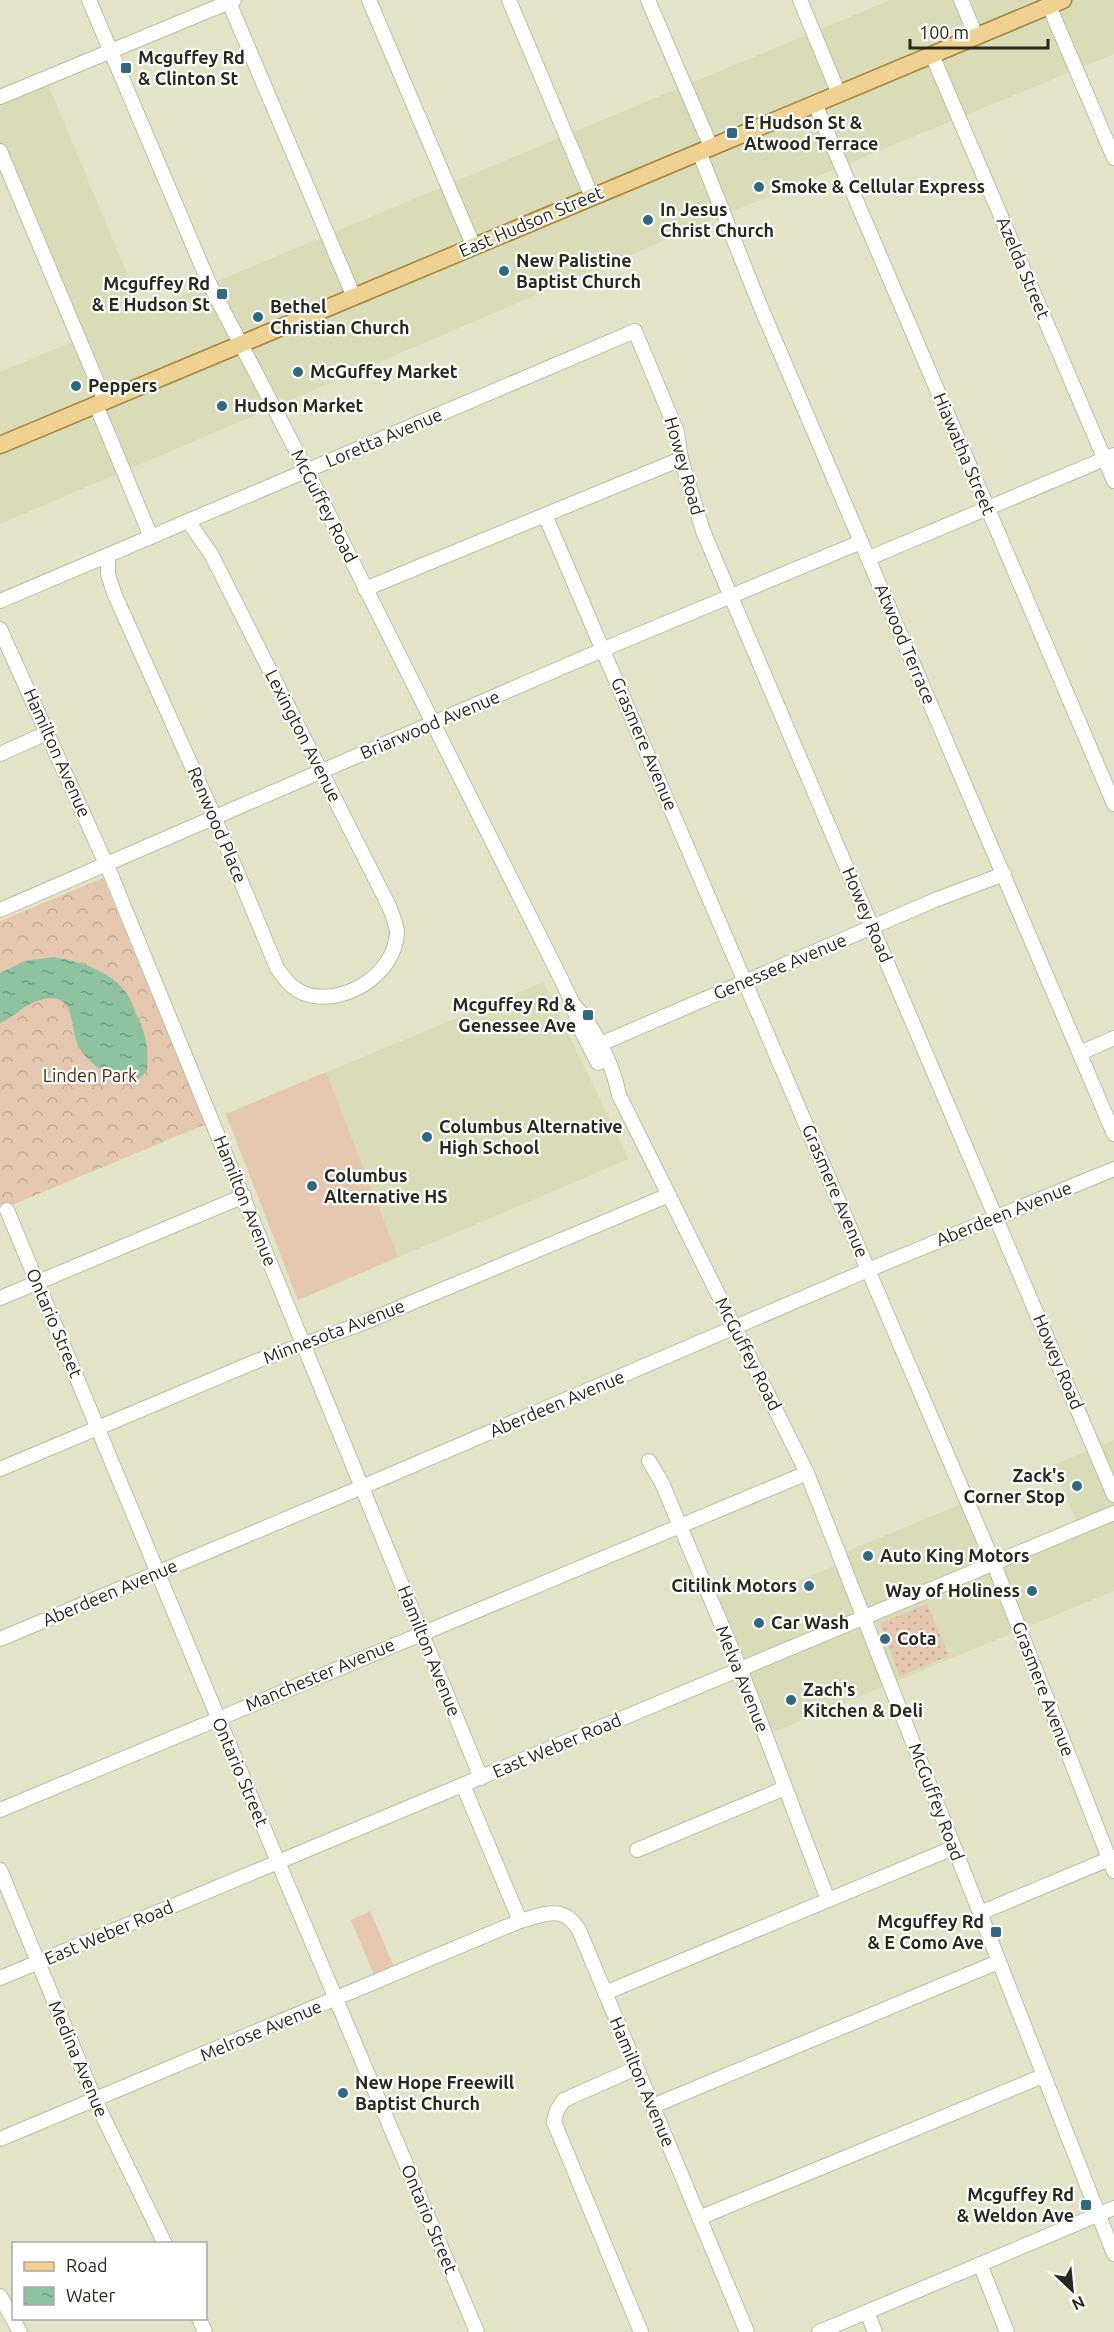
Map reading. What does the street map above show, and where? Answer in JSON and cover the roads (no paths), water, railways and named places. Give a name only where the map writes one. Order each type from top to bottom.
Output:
[{"type":"main road","name":"East Hudson Street","points":[[0,445],[1056,3]]},
{"type":"street","name":"McGuffey Road","points":[[89,0],[209,283],[366,589],[573,1004],[586,1019],[595,1046],[617,1082],[619,1095],[807,1473],[1114,2254]]},
{"type":"street","points":[[369,0],[474,247]]},
{"type":"street","points":[[509,0],[592,197]]},
{"type":"street","name":"Atwood Terrace","points":[[648,0],[705,150],[759,303],[1114,1134]]},
{"type":"street","points":[[800,0],[839,94]]},
{"type":"street","points":[[961,0],[976,36]]},
{"type":"street","points":[[0,97],[230,1],[354,297]]},
{"type":"street","points":[[1056,3],[1114,158]]},
{"type":"street","name":"Azelda Street","points":[[932,55],[1109,457],[1114,482]]},
{"type":"street","name":"Hiawatha Street","points":[[815,104],[1114,804]]},
{"type":"street","points":[[0,151],[101,403],[151,537]]},
{"type":"street","name":"Howey Road","points":[[635,332],[677,432],[681,459],[703,531],[1114,1495]]},
{"type":"street","name":"Loretta Avenue","points":[[0,601],[635,332]]},
{"type":"street","points":[[868,558],[1109,457]]},
{"type":"street","points":[[366,589],[681,459]]},
{"type":"street","name":"Grasmere Avenue","points":[[545,516],[994,1563],[1112,1862]]},
{"type":"street","name":"Lexington Avenue","points":[[188,521],[211,554],[389,906],[397,932],[391,958]]},
{"type":"street","name":"Briarwood Avenue","points":[[0,910],[861,542]]},
{"type":"street","name":"Renwood Place","points":[[108,555],[108,574],[114,593],[215,818],[277,968],[293,988],[316,996],[338,994],[357,988],[376,976],[391,958]]},
{"type":"street","name":"Hamilton Avenue","points":[[0,629],[107,865],[481,1778]]},
{"type":"street","points":[[0,754],[47,733]]},
{"type":"street","name":"Genessee Avenue","points":[[595,1046],[1004,874]]},
{"type":"street","points":[[1080,1053],[1114,1038]]},
{"type":"street","name":"Aberdeen Avenue","points":[[0,1639],[362,1488],[868,1269],[1061,1192],[1114,1168]]},
{"type":"street","name":"Minnesota Avenue","points":[[0,1469],[303,1343],[367,1321],[669,1195]]},
{"type":"street","points":[[0,1298],[243,1196]]},
{"type":"street","name":"Ontario Street","points":[[7,1210],[278,1862],[477,2332]]},
{"type":"street","name":"Melva Avenue","points":[[649,1461],[662,1483],[740,1670],[828,1900]]},
{"type":"street","name":"Manchester Avenue","points":[[0,1810],[807,1473]]},
{"type":"street","name":"East Weber Road","points":[[0,1978],[1114,1513]]},
{"type":"street","points":[[463,1785],[520,1921]]},
{"type":"street","points":[[637,1850],[785,1788]]},
{"type":"street","points":[[605,1993],[953,1848]]},
{"type":"street","points":[[980,1913],[1112,1862]]},
{"type":"street","name":"Medina Avenue","points":[[0,1870],[95,2100],[164,2242]]},
{"type":"street","name":"Hamilton Avenue","points":[[520,1921],[554,1912],[564,1914],[573,1921],[747,2332]]},
{"type":"street","name":"Melrose Avenue","points":[[0,2139],[520,1921]]},
{"type":"street","points":[[653,2106],[999,1962]]},
{"type":"street","points":[[636,2068],[564,2100],[556,2110],[555,2122],[640,2332]]},
{"type":"street","points":[[699,2218],[1043,2076]]},
{"type":"street","points":[[819,2332],[1114,2208]]},
{"type":"street","points":[[980,2264],[1007,2332]]},
{"type":"street","points":[[0,2296],[12,2318]]},
{"type":"street","points":[[867,2312],[875,2332]]},
{"type":"water","points":[[53,957],[96,969],[116,981],[124,989],[143,1029],[148,1056],[147,1071],[135,1082],[118,1078],[94,1065],[88,1059],[78,1045],[70,1012],[60,1000],[52,998],[40,1000],[24,1007],[0,1023],[0,973],[25,961]]},
{"type":"place","name":"Mcguffey Rd & Clinton St","points":[[126,68]]},
{"type":"place","name":"E Hudson St & Atwood Terrace","points":[[732,133]]},
{"type":"place","name":"Smoke & Cellular Express","points":[[759,187]]},
{"type":"place","name":"In Jesus Christ Church","points":[[648,220]]},
{"type":"place","name":"New Palistine Baptist Church","points":[[504,271]]},
{"type":"place","name":"Mcguffey Rd & E Hudson St","points":[[222,294]]},
{"type":"place","name":"Bethel Christian Church","points":[[258,317]]},
{"type":"place","name":"McGuffey Market","points":[[298,372]]},
{"type":"place","name":"Peppers","points":[[76,386]]},
{"type":"place","name":"Hudson Market","points":[[222,406]]},
{"type":"place","name":"Mcguffey Rd & Genessee Ave","points":[[588,1015]]},
{"type":"place","name":"Columbus Alternative High School","points":[[427,1137]]},
{"type":"place","name":"Columbus Alternative HS","points":[[312,1186]]},
{"type":"place","name":"Zack's Corner Stop","points":[[1077,1486]]},
{"type":"place","name":"Auto King Motors","points":[[868,1556]]},
{"type":"place","name":"Citilink Motors","points":[[809,1586]]},
{"type":"place","name":"Way of Holiness","points":[[1032,1591]]},
{"type":"place","name":"Car Wash","points":[[759,1623]]},
{"type":"place","name":"Cota","points":[[885,1639]]},
{"type":"place","name":"Zach's Kitchen & Deli","points":[[791,1700]]},
{"type":"place","name":"Mcguffey Rd & E Como Ave","points":[[996,1932]]},
{"type":"place","name":"New Hope Freewill Baptist Church","points":[[343,2093]]},
{"type":"place","name":"Mcguffey Rd & Weldon Ave","points":[[1086,2205]]},
{"type":"park label","name":"Linden Park","points":[[90,1076]]}]
